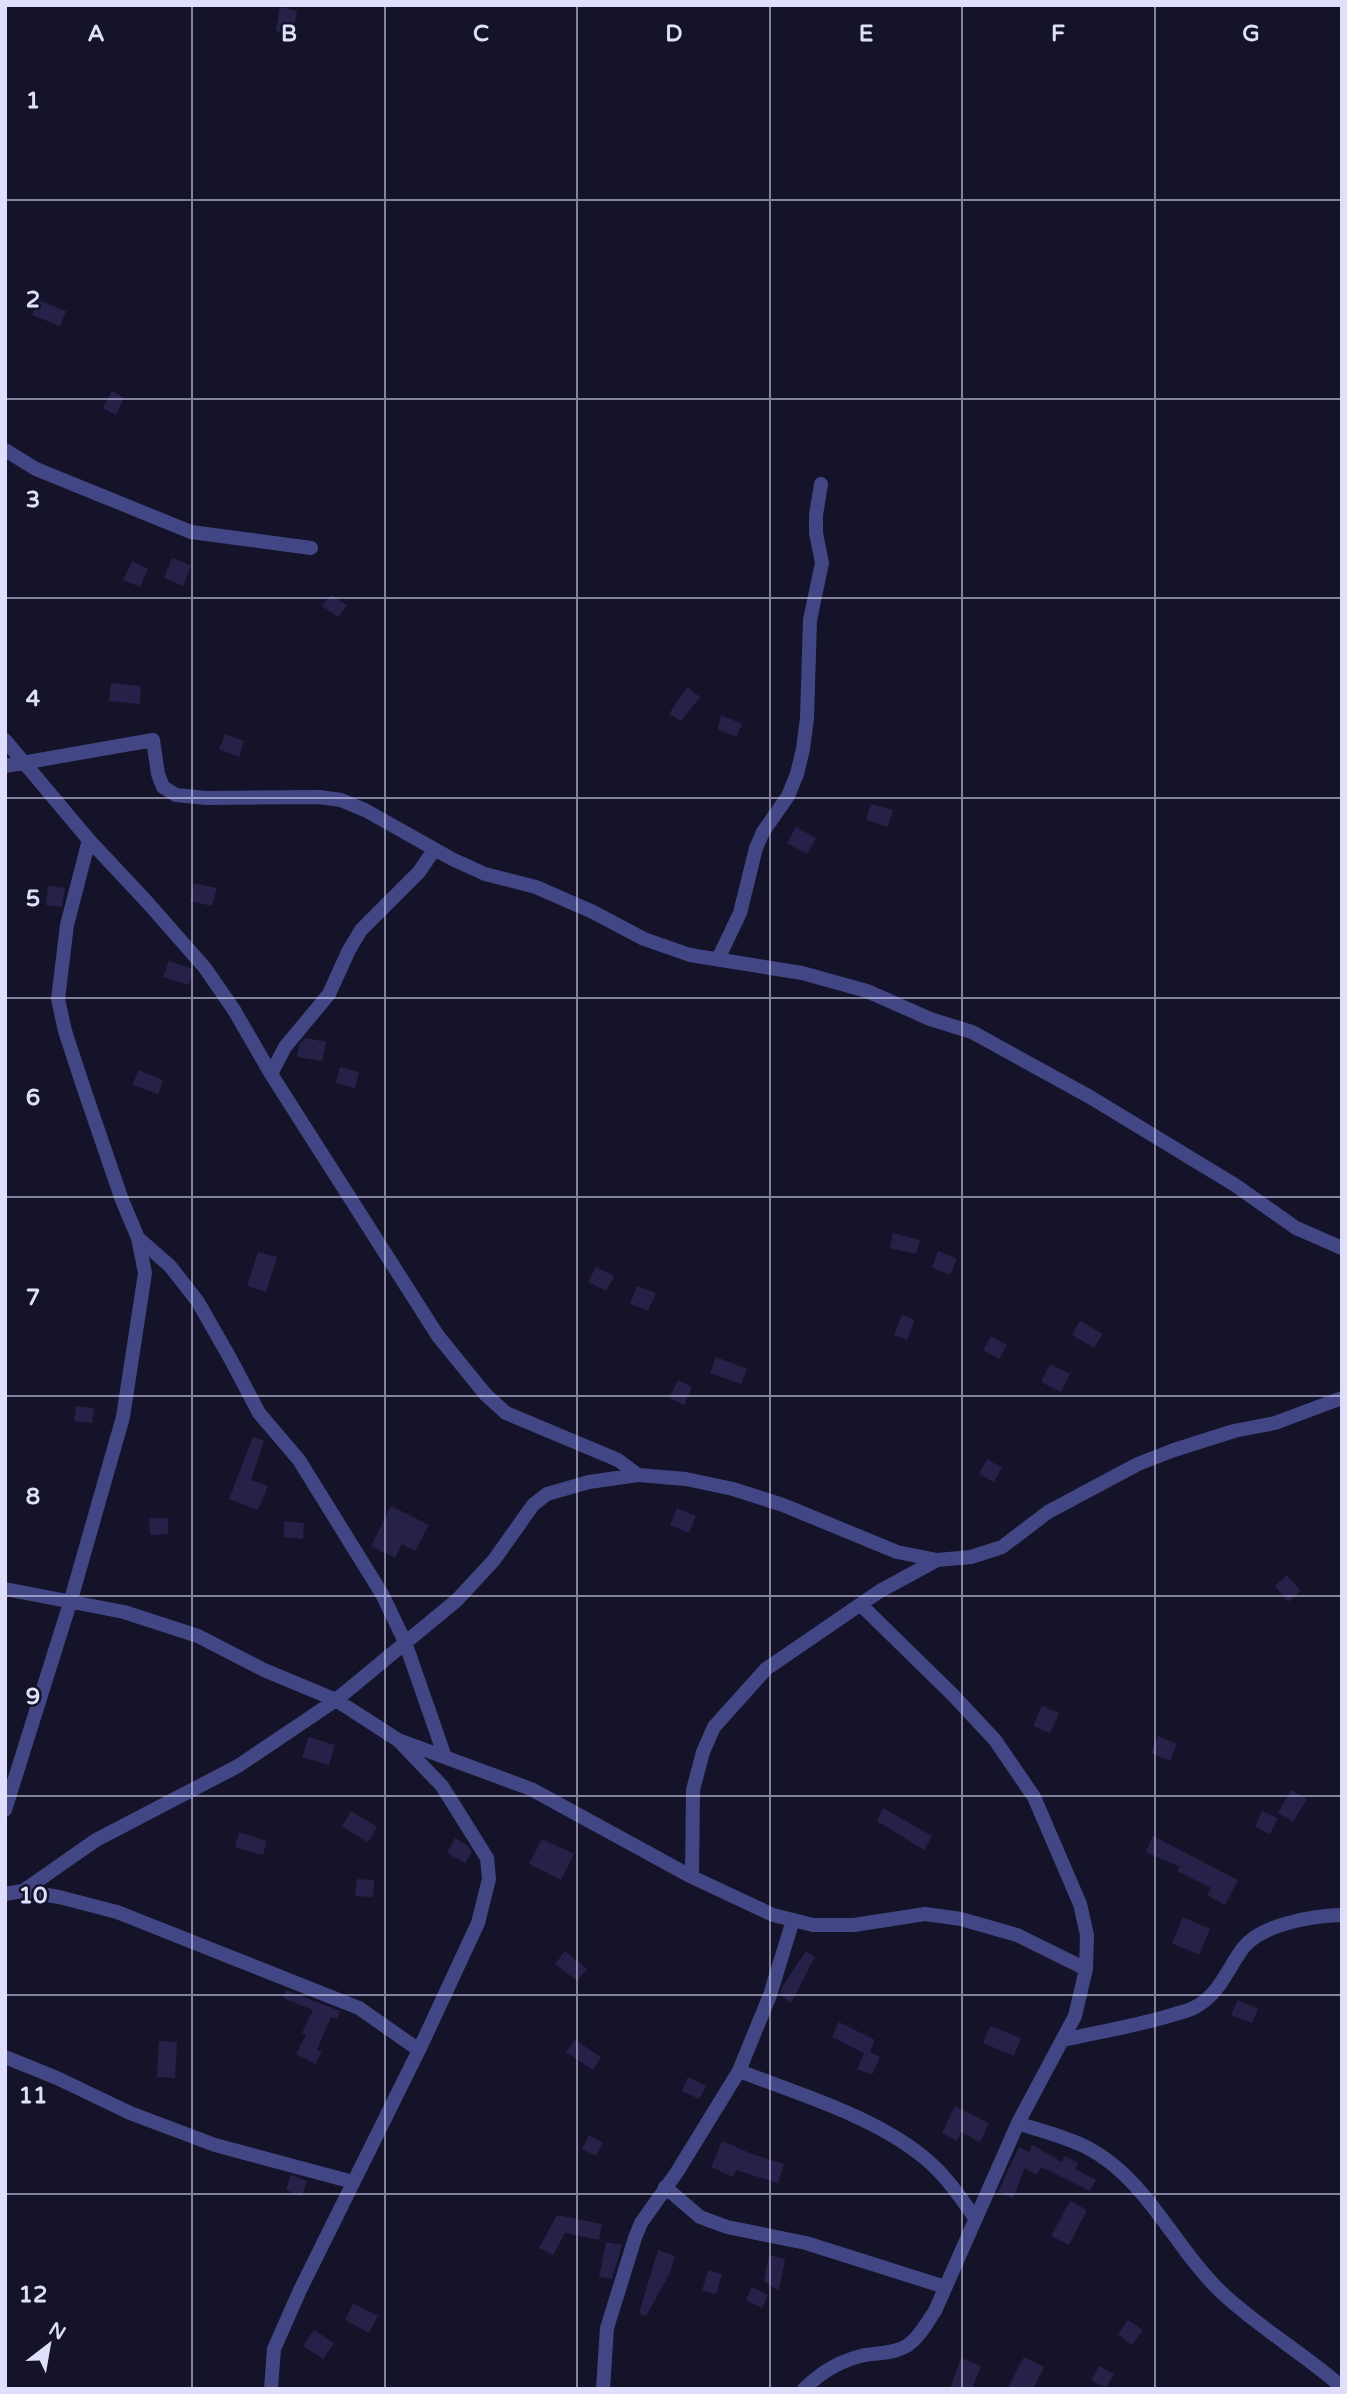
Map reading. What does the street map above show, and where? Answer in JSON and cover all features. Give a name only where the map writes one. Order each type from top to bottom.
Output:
[{"type":"street","points":[[5,450],[36,468],[191,532],[311,548]]},
{"type":"street","points":[[718,959],[740,913],[756,848],[763,832],[788,796],[803,749],[807,718],[810,620],[822,563],[816,533],[821,484]]},
{"type":"street","points":[[5,740],[89,840],[205,968],[438,1336],[486,1395],[506,1413],[618,1460],[638,1475]]},
{"type":"street","points":[[5,766],[153,740],[163,788],[176,795],[206,798],[319,797],[341,800],[485,874],[536,887],[593,912],[644,939],[690,955],[802,973],[867,991],[930,1019],[972,1032],[1090,1097],[1235,1185],[1296,1228],[1342,1248]]},
{"type":"street","points":[[5,1810],[70,1603],[123,1417],[145,1273],[138,1238],[84,1089],[65,1031],[58,999],[67,925],[89,840]]},
{"type":"street","points":[[271,1074],[285,1047],[329,994],[361,930],[419,872],[434,849]]},
{"type":"street","points":[[138,1238],[170,1266],[198,1302],[259,1413],[299,1460],[382,1594],[405,1642],[445,1758]]},
{"type":"street","points":[[23,1891],[96,1840],[238,1766],[336,1700],[457,1600],[494,1560],[540,1497],[589,1482],[638,1475],[686,1479],[733,1489],[783,1505],[897,1552],[937,1560],[971,1557],[1002,1548],[1048,1512],[1138,1464],[1234,1432],[1275,1423],[1342,1398]]},
{"type":"street","points":[[692,1877],[693,1790],[703,1752],[714,1727],[766,1669],[880,1591],[937,1560]]},
{"type":"street","points":[[5,1589],[124,1612],[198,1636],[264,1670],[336,1700],[398,1740],[531,1789],[692,1877],[773,1915],[813,1925],[854,1925],[925,1914],[961,1919],[1017,1935],[1086,1969]]},
{"type":"street","points":[[804,2389],[831,2367],[862,2356],[893,2351],[908,2345],[922,2331],[935,2311],[1018,2123],[1075,2016],[1086,1969],[1087,1935],[1080,1904],[1034,1797],[995,1740],[861,1605]]},
{"type":"street","points":[[271,2389],[274,2349],[478,1923],[489,1880],[487,1858],[455,1805],[442,1786],[398,1740]]},
{"type":"street","points":[[5,1894],[23,1891],[117,1912],[359,2008],[419,2050]]},
{"type":"street","points":[[1063,2040],[1153,2021],[1196,2007],[1212,1995],[1244,1947],[1259,1933],[1277,1926],[1328,1915],[1342,1915]]},
{"type":"street","points":[[603,2389],[607,2328],[641,2223],[739,2071],[770,1996],[793,1920]]},
{"type":"street","points":[[5,2057],[130,2113],[215,2145],[353,2182]]},
{"type":"street","points":[[739,2071],[836,2109],[900,2139],[929,2161],[975,2218]]},
{"type":"street","points":[[1018,2123],[1087,2148],[1113,2164],[1133,2183],[1191,2260],[1220,2291],[1342,2387]]},
{"type":"street","points":[[665,2188],[700,2217],[727,2227],[806,2243],[945,2287]]},
{"type":"building","points":[[280,7],[297,11],[293,34],[276,31]]},
{"type":"building","points":[[38,300],[66,311],[60,326],[32,315]]},
{"type":"building","points":[[112,391],[124,398],[116,415],[103,408]]},
{"type":"building","points":[[172,558],[191,566],[183,586],[164,578]]},
{"type":"building","points":[[132,561],[148,569],[140,587],[123,580]]},
{"type":"building","points":[[331,595],[347,605],[338,617],[322,606]]},
{"type":"building","points":[[111,683],[141,686],[140,704],[109,701]]},
{"type":"building","points":[[687,687],[700,697],[681,721],[669,714]]},
{"type":"building","points":[[721,715],[742,724],[736,737],[718,729]]},
{"type":"building","points":[[225,734],[244,741],[239,757],[219,749]]},
{"type":"building","points":[[871,804],[893,810],[888,827],[866,820]]},
{"type":"building","points":[[796,827],[816,838],[807,854],[787,843]]},
{"type":"building","points":[[194,883],[217,888],[212,906],[190,901]]},
{"type":"building","points":[[48,886],[65,888],[62,907],[46,905]]},
{"type":"building","points":[[169,961],[193,969],[189,985],[163,977]]},
{"type":"building","points":[[305,1038],[326,1042],[322,1061],[297,1057],[299,1045]]},
{"type":"building","points":[[340,1067],[359,1072],[355,1088],[336,1083]]},
{"type":"building","points":[[138,1070],[163,1080],[158,1094],[133,1085]]},
{"type":"building","points":[[893,1233],[920,1240],[916,1254],[890,1248]]},
{"type":"building","points":[[938,1251],[957,1259],[950,1275],[932,1267]]},
{"type":"building","points":[[258,1252],[277,1257],[266,1292],[247,1286]]},
{"type":"building","points":[[596,1267],[614,1276],[606,1291],[588,1282]]},
{"type":"building","points":[[637,1286],[656,1293],[648,1311],[630,1304]]},
{"type":"building","points":[[902,1315],[915,1320],[907,1340],[894,1335]]},
{"type":"building","points":[[1080,1321],[1103,1334],[1094,1348],[1072,1335]]},
{"type":"building","points":[[991,1336],[1007,1345],[999,1359],[983,1350]]},
{"type":"building","points":[[716,1357],[747,1369],[741,1384],[710,1373]]},
{"type":"building","points":[[1050,1364],[1070,1374],[1061,1392],[1041,1382]]},
{"type":"building","points":[[678,1380],[692,1387],[684,1405],[669,1398]]},
{"type":"building","points":[[76,1406],[94,1408],[92,1423],[74,1421]]},
{"type":"building","points":[[253,1437],[264,1441],[251,1480],[268,1486],[258,1510],[229,1499]]},
{"type":"building","points":[[987,1459],[1002,1468],[994,1482],[979,1474]]},
{"type":"building","points":[[391,1506],[429,1525],[415,1551],[402,1544],[395,1558],[371,1546]]},
{"type":"building","points":[[677,1508],[696,1516],[689,1533],[670,1525]]},
{"type":"building","points":[[149,1518],[168,1518],[168,1534],[150,1535]]},
{"type":"building","points":[[284,1521],[304,1523],[303,1539],[284,1537]]},
{"type":"building","points":[[1287,1575],[1301,1591],[1288,1602],[1275,1586]]},
{"type":"building","points":[[1042,1706],[1059,1713],[1050,1733],[1033,1726]]},
{"type":"building","points":[[1158,1736],[1177,1744],[1170,1761],[1151,1753]]},
{"type":"building","points":[[309,1737],[335,1745],[329,1765],[302,1757]]},
{"type":"building","points":[[1291,1790],[1307,1799],[1293,1822],[1278,1813]]},
{"type":"building","points":[[883,1808],[932,1836],[924,1850],[877,1821]]},
{"type":"building","points":[[351,1811],[377,1827],[368,1842],[342,1827]]},
{"type":"building","points":[[1262,1811],[1278,1818],[1270,1834],[1255,1827]]},
{"type":"building","points":[[239,1832],[267,1841],[263,1855],[235,1847]]},
{"type":"building","points":[[1153,1836],[1238,1880],[1225,1905],[1207,1895],[1211,1888],[1177,1871],[1180,1867],[1146,1852]]},
{"type":"building","points":[[455,1838],[467,1845],[472,1852],[465,1863],[447,1853]]},
{"type":"building","points":[[542,1839],[574,1854],[561,1880],[529,1864]]},
{"type":"building","points":[[357,1879],[374,1880],[373,1897],[355,1896]]},
{"type":"building","points":[[1183,1917],[1210,1929],[1199,1955],[1172,1943]]},
{"type":"building","points":[[565,1951],[587,1969],[577,1981],[555,1964]]},
{"type":"building","points":[[806,1951],[815,1957],[791,2003],[780,1995],[782,1987]]},
{"type":"building","points":[[286,1990],[340,2011],[337,2019],[331,2017],[317,2050],[322,2052],[315,2064],[296,2054],[306,2035],[302,2033],[313,2010],[283,1998]]},
{"type":"building","points":[[1238,2000],[1258,2009],[1252,2023],[1231,2015]]},
{"type":"building","points":[[839,2022],[875,2040],[870,2052],[880,2057],[872,2075],[857,2069],[864,2053],[832,2037]]},
{"type":"building","points":[[990,2026],[1021,2038],[1014,2056],[983,2043]]},
{"type":"building","points":[[575,2040],[601,2057],[593,2070],[566,2052]]},
{"type":"building","points":[[159,2041],[177,2042],[175,2078],[157,2077]]},
{"type":"building","points":[[688,2077],[706,2086],[699,2099],[682,2091]]},
{"type":"building","points":[[955,2106],[989,2123],[980,2142],[961,2132],[957,2141],[942,2133]]},
{"type":"building","points":[[589,2135],[603,2143],[596,2156],[582,2149]]},
{"type":"building","points":[[722,2141],[784,2164],[778,2183],[736,2170],[733,2177],[711,2167]]},
{"type":"building","points":[[1032,2145],[1062,2162],[1065,2156],[1078,2163],[1075,2169],[1096,2180],[1090,2191],[1041,2167],[1037,2175],[1025,2168],[1013,2198],[998,2192],[1019,2147],[1029,2152]]},
{"type":"building","points":[[291,2175],[307,2181],[302,2196],[286,2190]]},
{"type":"building","points":[[1070,2201],[1087,2210],[1069,2245],[1051,2236]]},
{"type":"building","points":[[557,2215],[602,2224],[599,2240],[565,2233],[553,2255],[539,2248]]},
{"type":"building","points":[[606,2242],[622,2245],[612,2279],[599,2277]]},
{"type":"building","points":[[658,2250],[675,2256],[670,2273],[646,2316],[639,2313]]},
{"type":"building","points":[[769,2255],[785,2259],[779,2291],[764,2281]]},
{"type":"building","points":[[708,2270],[722,2274],[716,2294],[702,2291]]},
{"type":"building","points":[[752,2287],[768,2295],[762,2308],[746,2300]]},
{"type":"building","points":[[353,2303],[378,2316],[369,2333],[345,2320]]},
{"type":"building","points":[[1128,2320],[1143,2330],[1132,2345],[1118,2334]]},
{"type":"building","points":[[314,2330],[334,2343],[323,2359],[303,2346]]},
{"type":"building","points":[[1024,2357],[1044,2367],[1033,2389],[1007,2389]]},
{"type":"building","points":[[961,2358],[981,2366],[972,2389],[950,2389]]},
{"type":"building","points":[[1099,2366],[1114,2374],[1106,2388],[1091,2380]]}]
